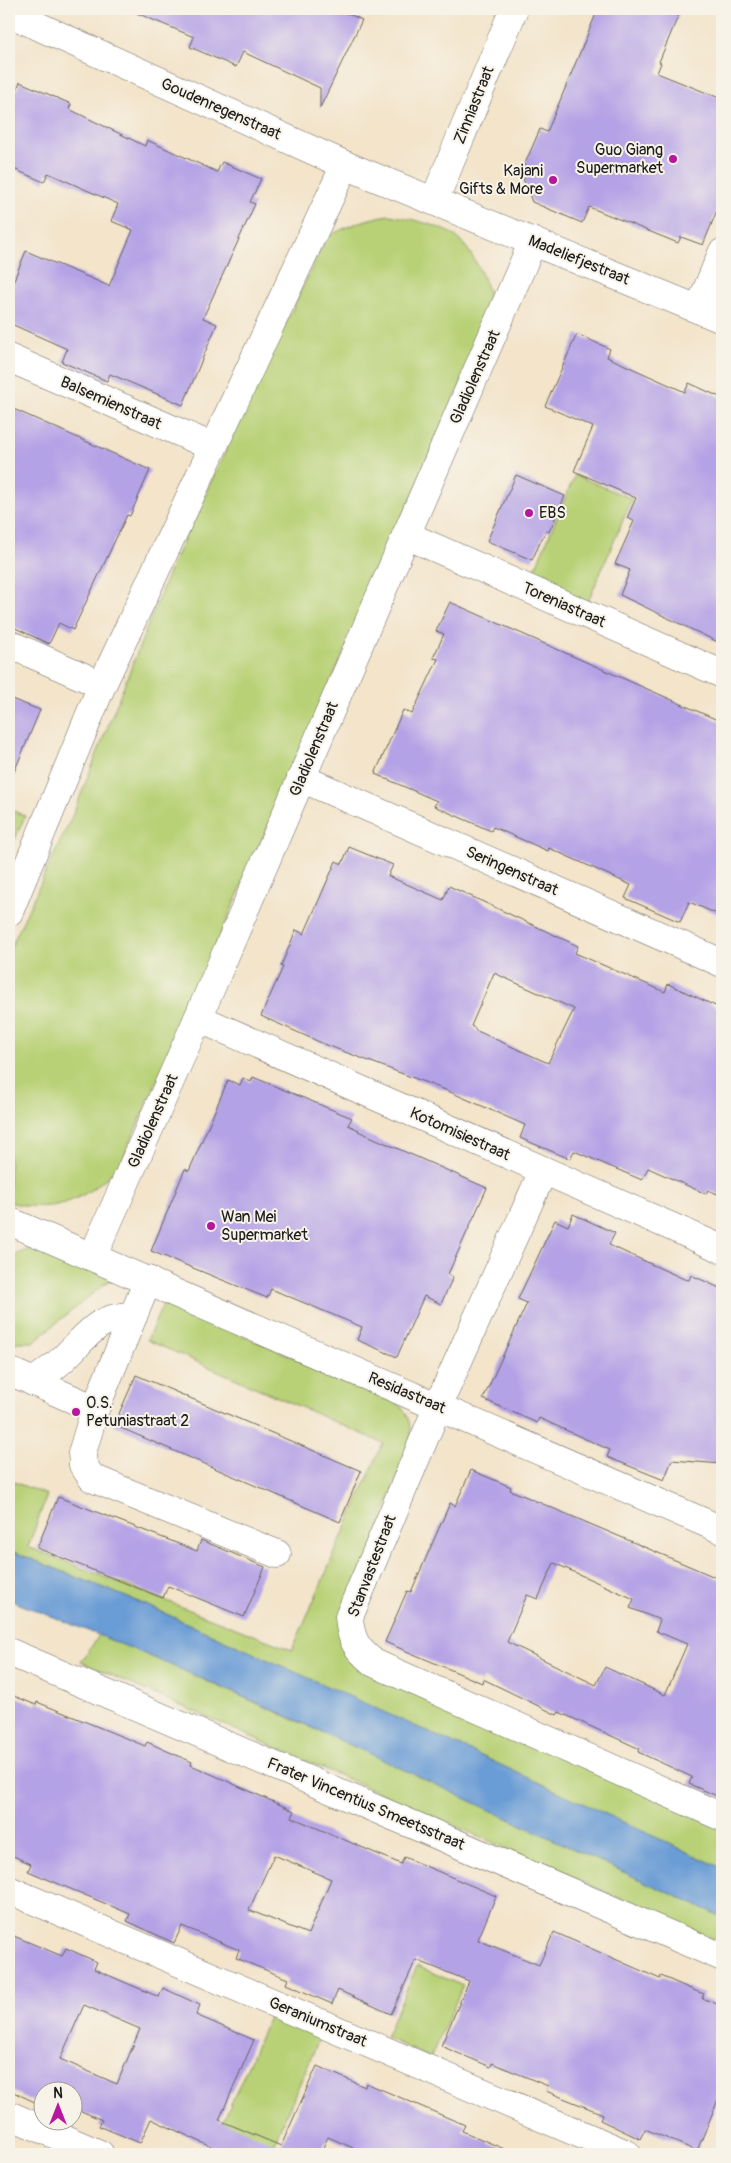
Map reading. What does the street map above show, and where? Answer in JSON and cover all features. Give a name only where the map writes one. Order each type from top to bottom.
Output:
[{"type":"street","name":"Zinniastraat","points":[[434,201],[514,9]]},
{"type":"street","name":"Goudenregenstraat","points":[[9,13],[345,165],[434,201]]},
{"type":"street","points":[[9,912],[102,685],[345,165]]},
{"type":"street","name":"Madeliefjestraat","points":[[434,201],[711,314]]},
{"type":"street","name":"Gladiolenstraat","points":[[92,1256],[198,1018],[533,241]]},
{"type":"street","points":[[711,314],[722,253]]},
{"type":"street","name":"Balsemienstraat","points":[[9,358],[213,447]]},
{"type":"street","name":"Toreniastraat","points":[[406,535],[722,674]]},
{"type":"street","points":[[9,644],[102,685]]},
{"type":"street","name":"Seringenstraat","points":[[301,778],[722,963]]},
{"type":"street","name":"Kotomisiestraat","points":[[198,1018],[722,1249]]},
{"type":"street","name":"Stanvastestraat","points":[[543,1171],[438,1406],[349,1617],[350,1632],[357,1649],[374,1663],[722,1817]]},
{"type":"street","name":"Residastraat","points":[[9,1221],[722,1530]]},
{"type":"street","points":[[148,1280],[95,1410],[82,1453],[83,1465],[92,1478],[277,1554]]},
{"type":"street","points":[[21,1376],[51,1370],[94,1328],[107,1320],[133,1316]]},
{"type":"street","points":[[21,1376],[95,1410]]},
{"type":"street","name":"Frater Vincentius Smeetsstraat","points":[[9,1652],[722,1957]]},
{"type":"street","name":"Geraniumstraat","points":[[9,1890],[627,2154]]},
{"type":"street","points":[[9,2115],[100,2154]]},
{"type":"green space","points":[[389,215],[433,225],[449,232],[461,241],[473,258],[487,288],[490,305],[487,324],[120,1165],[95,1187],[70,1201],[42,1206],[26,1206],[9,1202],[9,951],[74,812],[171,567],[326,238],[356,224]]},
{"type":"green space","points":[[575,475],[632,499],[588,602],[531,578]]},
{"type":"green space","points":[[9,809],[25,816],[9,853]]},
{"type":"green space","points":[[30,1249],[49,1251],[112,1278],[33,1342],[17,1342],[9,1349],[9,1257]]},
{"type":"green space","points":[[164,1302],[396,1401],[406,1413],[411,1426],[411,1437],[342,1636],[722,1830],[722,1868],[151,1607],[9,1550],[9,1480],[47,1495],[28,1547],[292,1650],[383,1443],[147,1340]]},
{"type":"green space","points":[[100,1634],[419,1775],[722,1917],[722,1943],[81,1662]]},
{"type":"green space","points":[[417,1966],[463,1986],[430,2058],[385,2037]]},
{"type":"green space","points":[[270,2015],[320,2037],[269,2154],[209,2154]]},
{"type":"water","points":[[9,1550],[151,1607],[486,1758],[722,1868],[722,1917],[190,1673],[9,1600]]},
{"type":"building","points":[[127,9],[338,9],[362,20],[320,108],[320,88],[243,52],[236,67],[190,47],[194,37]]},
{"type":"building","points":[[598,9],[681,9],[659,62],[661,63],[657,73],[722,99],[722,198],[703,245],[681,237],[678,243],[589,207],[582,223],[532,202],[521,173],[540,129],[547,132]]},
{"type":"building","points":[[20,82],[71,104],[69,109],[145,146],[147,140],[217,172],[222,162],[261,179],[250,202],[255,204],[203,318],[217,324],[183,405],[110,374],[107,381],[62,362],[67,349],[9,323],[9,292],[26,251],[109,286],[133,230],[111,221],[118,204],[48,173],[44,182],[9,167],[9,107]]},
{"type":"building","points":[[577,334],[610,349],[607,357],[685,392],[689,383],[722,398],[722,644],[620,595],[630,570],[615,564],[634,521],[627,518],[636,498],[574,471],[593,427],[545,406]]},
{"type":"building","points":[[9,407],[150,470],[130,516],[127,515],[73,630],[59,623],[49,644],[9,625]]},
{"type":"building","name":"EBS","points":[[516,475],[565,496],[549,532],[546,530],[532,560],[487,541]]},
{"type":"building","points":[[450,602],[722,722],[722,916],[689,902],[680,922],[625,898],[631,885],[549,848],[548,851],[493,827],[491,831],[434,806],[437,801],[375,774],[403,710],[412,714],[438,659],[433,658],[444,634],[436,631]]},
{"type":"building","points":[[9,698],[40,710],[9,784]]},
{"type":"building","points":[[349,847],[393,865],[388,876],[443,900],[449,886],[578,946],[575,953],[665,992],[668,984],[722,1009],[722,1196],[708,1190],[706,1194],[648,1168],[642,1180],[574,1151],[570,1159],[520,1138],[525,1125],[448,1091],[324,1044],[261,1016],[283,967],[281,966],[296,930],[304,934],[336,861],[342,864]],"holes":[[[494,973],[574,1009],[548,1063],[475,1030],[471,1026]]]},
{"type":"building","points":[[253,1077],[352,1118],[348,1125],[358,1131],[487,1188],[448,1274],[453,1277],[441,1304],[424,1296],[397,1357],[357,1340],[362,1327],[271,1289],[267,1298],[151,1251],[185,1169],[189,1171],[228,1080],[240,1085],[243,1078],[251,1082]]},
{"type":"building","points":[[573,1214],[615,1233],[609,1245],[684,1279],[689,1280],[691,1275],[722,1289],[722,1464],[672,1460],[664,1480],[607,1457],[610,1450],[539,1418],[537,1423],[483,1399],[527,1303],[518,1299],[555,1220],[568,1226]]},
{"type":"building","points":[[136,1375],[361,1471],[340,1522],[114,1425]]},
{"type":"building","points":[[471,1470],[511,1487],[510,1490],[722,1580],[722,1798],[689,1784],[692,1777],[638,1752],[640,1749],[559,1712],[557,1715],[483,1679],[482,1683],[385,1642],[407,1591],[411,1592],[450,1503],[455,1506]],"holes":[[[554,1563],[634,1599],[630,1608],[660,1620],[656,1631],[687,1644],[665,1695],[605,1667],[596,1685],[507,1642],[527,1595],[538,1599]]]},
{"type":"building","points":[[58,1497],[197,1551],[201,1540],[265,1567],[244,1617],[168,1586],[163,1598],[37,1548]]},
{"type":"building","points":[[9,1694],[36,1705],[37,1702],[145,1746],[147,1742],[192,1762],[191,1765],[294,1811],[291,1817],[401,1864],[404,1857],[496,1896],[478,1940],[539,1965],[554,1932],[660,1979],[661,1976],[704,1994],[702,1998],[722,2006],[722,2090],[697,2151],[645,2129],[640,2139],[600,2120],[603,2114],[546,2091],[548,2086],[492,2063],[491,2067],[441,2046],[469,1981],[416,1960],[391,2014],[338,1990],[332,2004],[286,1984],[288,1979],[236,1958],[239,1950],[182,1926],[174,1943],[127,1921],[130,1914],[28,1871],[31,1864],[9,1854]],"holes":[[[274,1855],[331,1879],[308,1934],[249,1910]]]},
{"type":"building","points":[[9,1934],[62,1956],[66,1948],[97,1962],[94,1969],[159,1997],[163,1988],[200,2005],[196,2015],[254,2040],[219,2120],[281,2146],[317,2066],[365,2087],[366,2083],[465,2125],[462,2131],[516,2154],[367,2154],[328,2137],[320,2154],[211,2154],[214,2148],[151,2119],[140,2143],[99,2126],[102,2120],[82,2111],[82,2080],[32,2080],[32,2101],[9,2090]],"holes":[[[84,2005],[140,2029],[117,2084],[60,2059]]]},
{"type":"place","name":"Guo Giang Supermarket","points":[[673,159]]},
{"type":"place","name":"Kajani Gifts & More","points":[[553,180]]},
{"type":"place","name":"EBS","points":[[529,513]]},
{"type":"place","name":"Wan Mei Supermarket","points":[[211,1226]]},
{"type":"place","name":"O.S. Petuniastraat 2","points":[[76,1412]]}]
